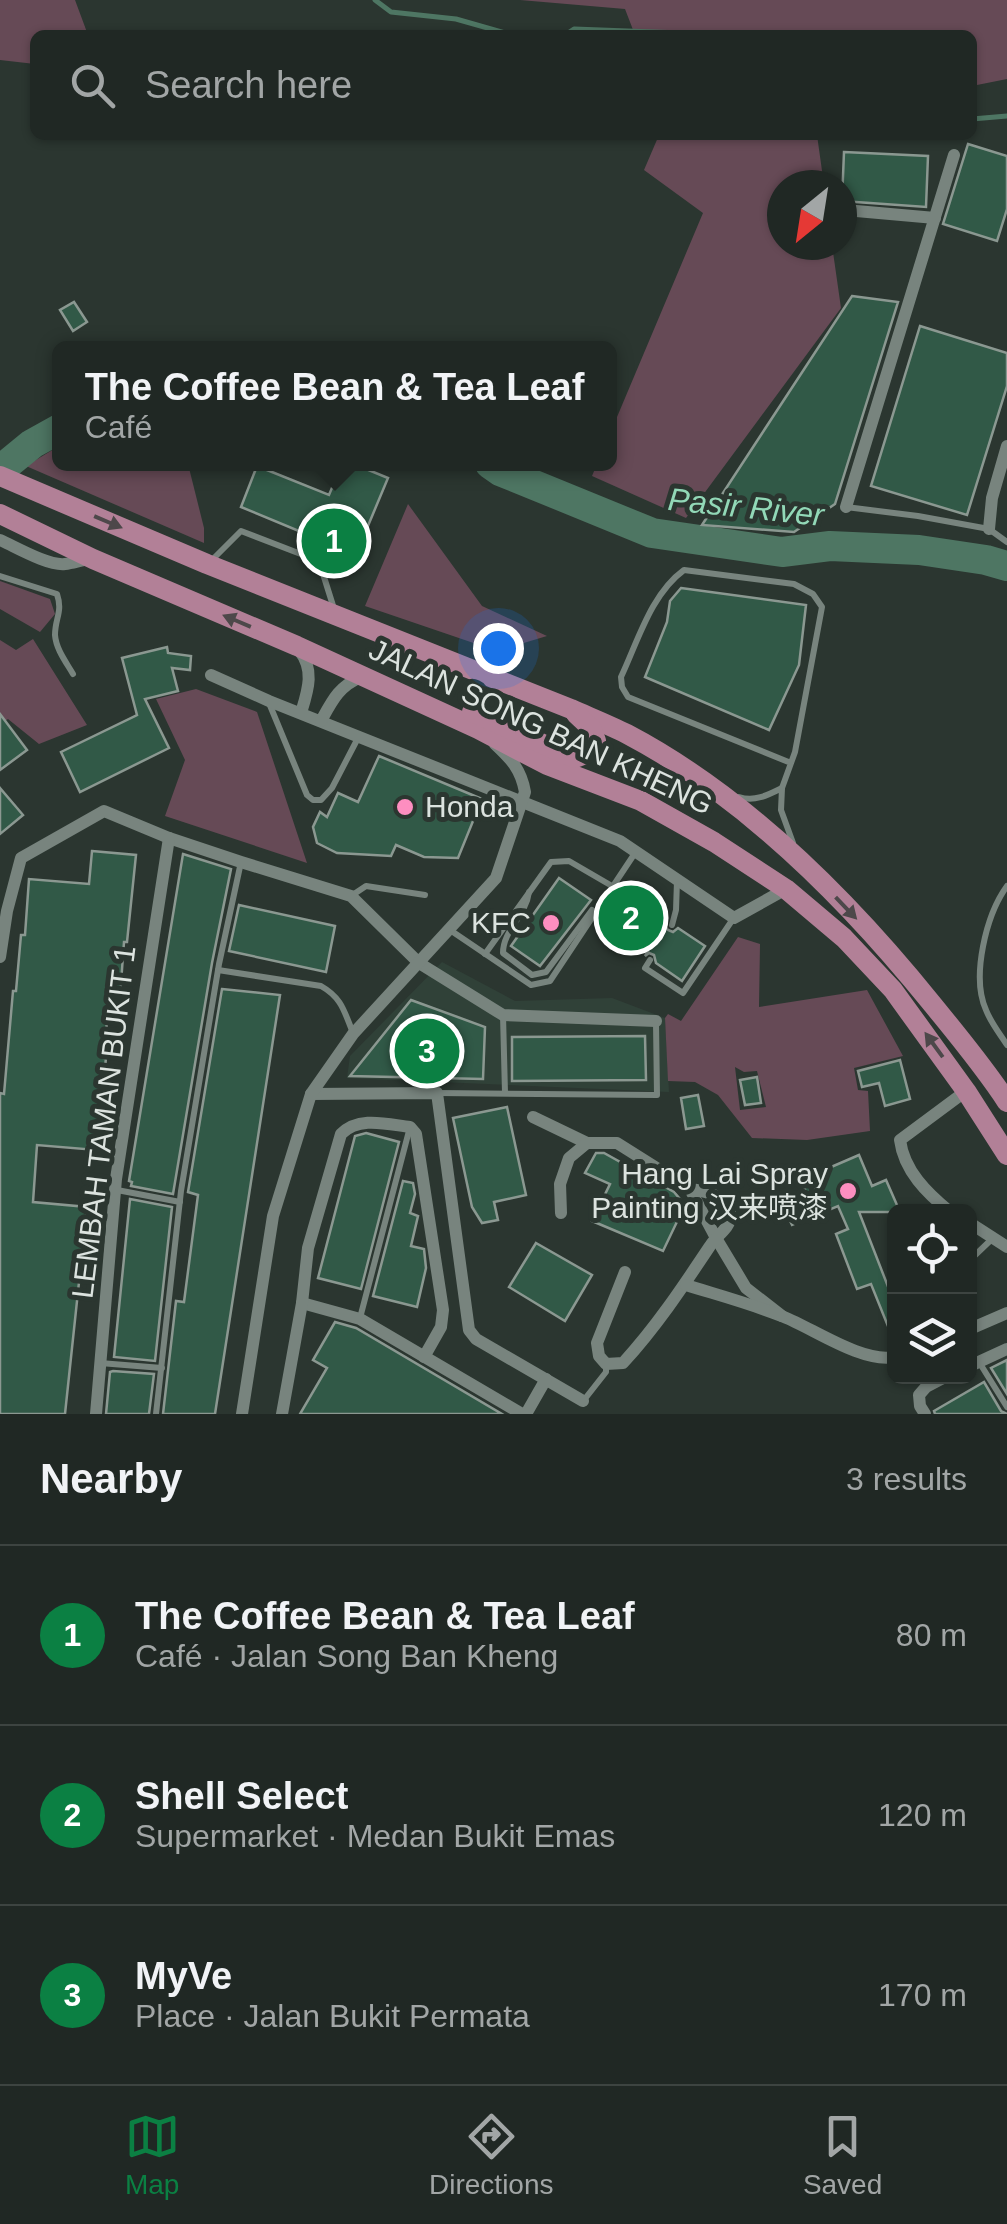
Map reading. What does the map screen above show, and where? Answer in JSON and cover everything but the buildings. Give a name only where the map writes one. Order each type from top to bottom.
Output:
[{"type":"main road","name":"JALAN SONG BAN KHENG","points":[[9,480],[207,564],[571,709],[626,734],[702,781],[806,867],[900,964],[1007,1102]]},
{"type":"main road","name":"JALAN SONG BAN KHENG","points":[[0,514],[93,560],[297,646],[478,729],[547,765],[641,801],[714,842],[786,889],[844,938],[893,990],[966,1090],[1007,1156]]},
{"type":"main road","points":[[336,665],[352,662],[371,667],[574,758],[584,756],[596,741],[592,730],[571,709]]},
{"type":"street","points":[[846,507],[954,154]]},
{"type":"street","points":[[857,211],[935,218]]},
{"type":"street","points":[[989,529],[992,498],[1007,446]]},
{"type":"street","points":[[992,498],[1007,506]]},
{"type":"street","points":[[0,540],[52,563],[93,560]]},
{"type":"street","points":[[297,646],[307,660],[310,681],[301,713]]},
{"type":"street","points":[[211,674],[268,701],[620,841],[734,918],[786,889]]},
{"type":"street","points":[[321,722],[340,690],[361,677]]},
{"type":"street","points":[[242,1414],[272,1216],[311,1094],[354,1034],[496,878],[525,792],[516,764],[478,729]]},
{"type":"street","points":[[0,957],[21,858],[104,811],[170,838],[351,896],[420,963],[503,1015],[656,1022]]},
{"type":"street","name":"LEMBAH TAMAN BUKIT 1","points":[[96,1414],[114,1189],[170,838]]},
{"type":"street","points":[[942,1204],[911,1172],[900,1140],[966,1090]]},
{"type":"street","points":[[311,1094],[437,1092],[469,1330],[476,1339],[584,1401]]},
{"type":"street","points":[[533,1117],[587,1143],[617,1143],[690,1189],[708,1191],[724,1201],[731,1215],[730,1224],[716,1238],[686,1285],[623,1364],[606,1364],[599,1356],[597,1343],[625,1272]]},
{"type":"street","points":[[282,1414],[308,1248],[341,1134],[350,1125],[364,1122],[410,1126],[416,1134],[444,1310],[441,1327],[424,1357]]},
{"type":"street","points":[[561,1213],[560,1184],[569,1158],[587,1143]]},
{"type":"street","points":[[690,1189],[746,1288],[782,1316]]},
{"type":"street","points":[[977,1227],[1007,1248]]},
{"type":"street","points":[[686,1285],[782,1316],[866,1355],[887,1358]]},
{"type":"street","points":[[302,1302],[360,1319],[524,1414],[546,1380]]},
{"type":"street","points":[[977,1326],[1007,1313]]},
{"type":"street","points":[[977,1362],[1007,1349]]},
{"type":"street","points":[[925,1414],[919,1395],[930,1384]]},
{"type":"lane","points":[[846,507],[989,529],[1007,542]]},
{"type":"lane","points":[[207,564],[240,531],[320,562],[337,616]]},
{"type":"lane","points":[[791,764],[628,697],[622,687],[621,677],[660,594],[684,570],[794,584],[813,594],[822,607],[791,764],[782,788],[780,810],[806,867]]},
{"type":"lane","points":[[0,576],[57,594],[61,607],[55,638],[73,674]]},
{"type":"lane","points":[[268,701],[307,795],[314,800],[321,800],[332,788],[358,737]]},
{"type":"lane","points":[[702,781],[744,799],[763,798],[782,788]]},
{"type":"lane","points":[[450,930],[531,985],[550,982],[636,852]]},
{"type":"lane","points":[[485,954],[551,862],[569,860],[612,886]]},
{"type":"lane","points":[[156,1414],[180,1202],[218,970],[241,862]]},
{"type":"lane","points":[[672,925],[677,881]]},
{"type":"lane","points":[[351,896],[366,886],[426,895]]},
{"type":"lane","points":[[530,892],[528,906],[502,942],[502,952],[532,975],[540,975],[612,886]]},
{"type":"lane","points":[[1007,886],[997,900],[984,942],[980,988],[985,1009],[1007,1046]]},
{"type":"lane","points":[[650,960],[644,968],[682,993],[734,918]]},
{"type":"lane","points":[[218,970],[320,986],[342,1004],[354,1034]]},
{"type":"lane","points":[[503,1015],[505,1093]]},
{"type":"lane","points":[[437,1092],[657,1095],[656,1022]]},
{"type":"lane","points":[[360,1319],[410,1126]]},
{"type":"lane","points":[[114,1189],[180,1202]]},
{"type":"lane","points":[[977,1253],[994,1237]]},
{"type":"lane","points":[[100,1364],[162,1368]]},
{"type":"lane","points":[[584,1401],[606,1372],[606,1364]]},
{"type":"lane","points":[[977,1367],[1007,1408]]},
{"type":"shaded area","points":[[0,0],[75,0],[86,30],[30,30],[30,63],[0,60]]},
{"type":"shaded area","points":[[520,0],[1007,0],[1007,79],[977,85],[977,30],[633,30],[625,9]]},
{"type":"shaded area","points":[[657,140],[818,140],[822,170],[767,170],[767,260],[834,260],[841,308],[686,518],[592,476],[594,471],[617,471],[617,417],[703,213],[644,170]]},
{"type":"shaded area","points":[[52,450],[52,471],[190,471],[204,543],[26,466]]},
{"type":"shaded area","points":[[408,504],[482,606],[547,636],[497,651],[365,606]]},
{"type":"shaded area","points":[[0,581],[50,599],[55,614],[40,632],[0,609]]},
{"type":"shaded area","points":[[33,639],[87,725],[39,744],[8,719],[0,724],[0,640],[16,650]]},
{"type":"shaded area","points":[[196,689],[257,712],[307,863],[165,816],[185,760],[156,699]]},
{"type":"shaded area","points":[[738,937],[760,944],[759,1007],[867,990],[903,1056],[854,1068],[858,1090],[868,1091],[870,1131],[807,1140],[752,1138],[718,1095],[695,1082],[668,1081],[665,1018],[668,1014],[681,1021]],"holes":[[[735,1067],[744,1072],[757,1071],[766,1107],[740,1110]]]},
{"type":"shaded area","points":[[442,962],[515,1001],[612,998],[665,1018],[669,1092],[347,1078],[350,1056]]},
{"type":"waterway","points":[[375,0],[391,12],[456,19],[494,30]]},
{"type":"waterway","points":[[572,30],[601,30]]},
{"type":"waterway","points":[[977,119],[1007,116]]},
{"type":"waterway","name":"Pasir River","points":[[0,470],[52,433]]},
{"type":"waterway","name":"Pasir River","points":[[500,471],[652,533],[782,552],[830,546],[919,550],[1007,566]]},
{"type":"place","name":"The Coffee Bean & Tea Leaf","points":[[334,541]]},
{"type":"place","name":"Honda","points":[[405,807]]},
{"type":"place","name":"Shell Select","points":[[631,918]]},
{"type":"place","name":"KFC","points":[[551,923]]},
{"type":"place","name":"MyVe","points":[[427,1051]]},
{"type":"place","name":"Hang Lai Spray Painting 汉来喷漆","points":[[848,1191]]}]
